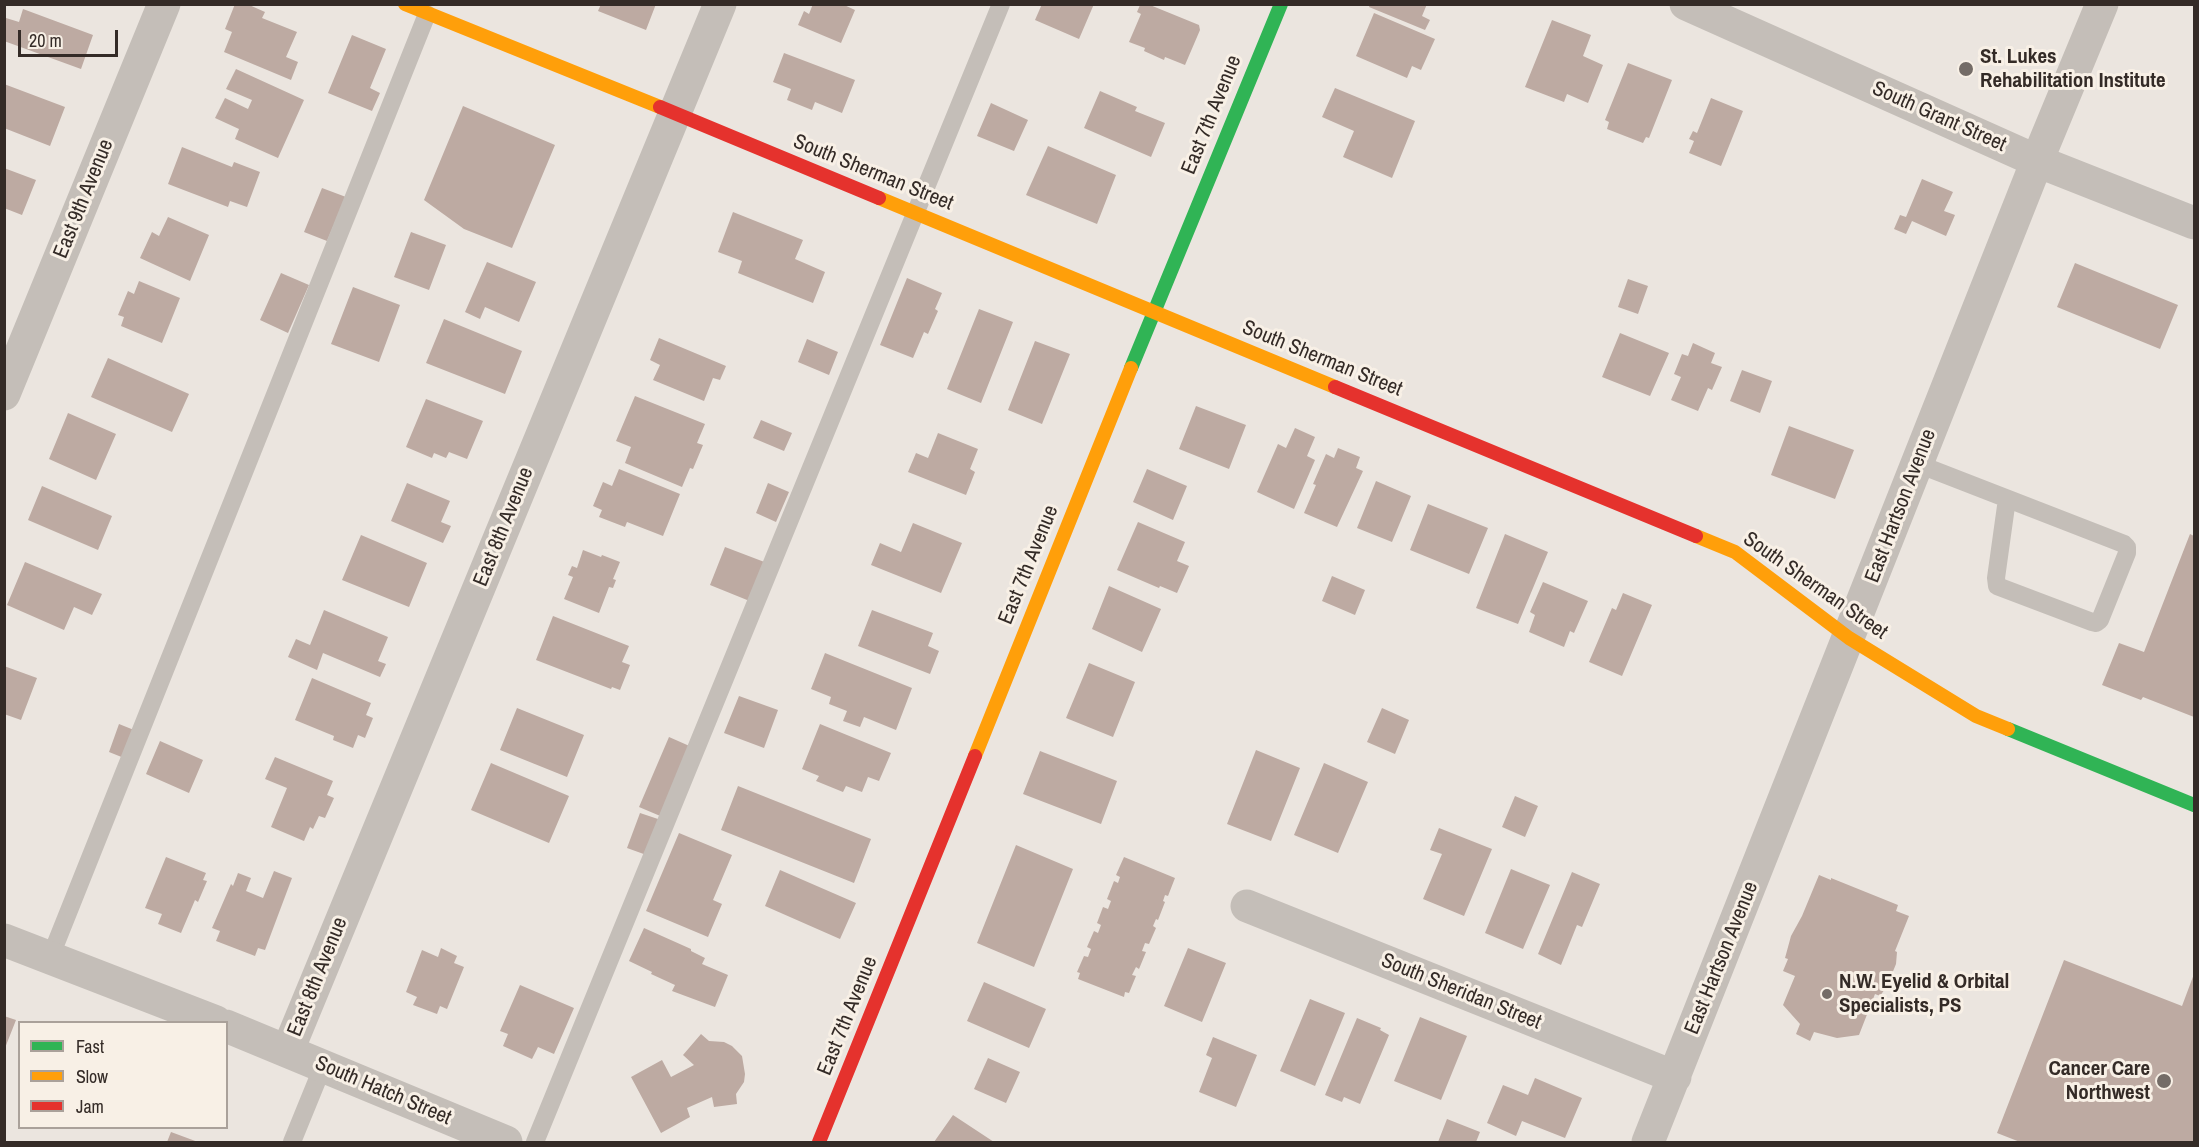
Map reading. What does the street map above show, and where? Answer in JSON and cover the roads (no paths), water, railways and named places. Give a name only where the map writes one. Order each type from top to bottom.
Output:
[{"type":"street","name":"East 9th Avenue","points":[[4,394],[164,4]]},
{"type":"street","name":"South Sherman Street","points":[[405,4],[1735,552],[1849,638],[1976,716],[2194,805]]},
{"type":"street","name":"East 8th Avenue","points":[[288,1050],[720,4]]},
{"type":"street","name":"East 7th Avenue","points":[[819,1143],[1154,312],[1281,4]]},
{"type":"street","name":"South Grant Street","points":[[1686,4],[2037,160],[2194,223]]},
{"type":"street","name":"East Hartson Avenue","points":[[1648,1143],[2037,160],[2102,4]]},
{"type":"street","name":"South Sheridan Street","points":[[1247,906],[1675,1077]]},
{"type":"street","points":[[4,940],[211,1021]]},
{"type":"street","name":"South Hatch Street","points":[[228,1027],[506,1143]]},
{"type":"lane","points":[[535,1143],[1001,4]]},
{"type":"lane","points":[[50,958],[427,14]]},
{"type":"lane","points":[[1918,464],[2007,499],[2127,547],[2127,553],[2100,620],[2096,623],[1997,586],[1996,578],[2007,499]]},
{"type":"lane","points":[[292,1143],[322,1066]]},
{"type":"place","name":"St. Lukes Rehabilitation Institute","points":[[1966,69]]},
{"type":"place","name":"N.W. Eyelid & Orbital Specialists, PS","points":[[1827,994]]},
{"type":"place","name":"Cancer Care Northwest","points":[[2164,1081]]}]
